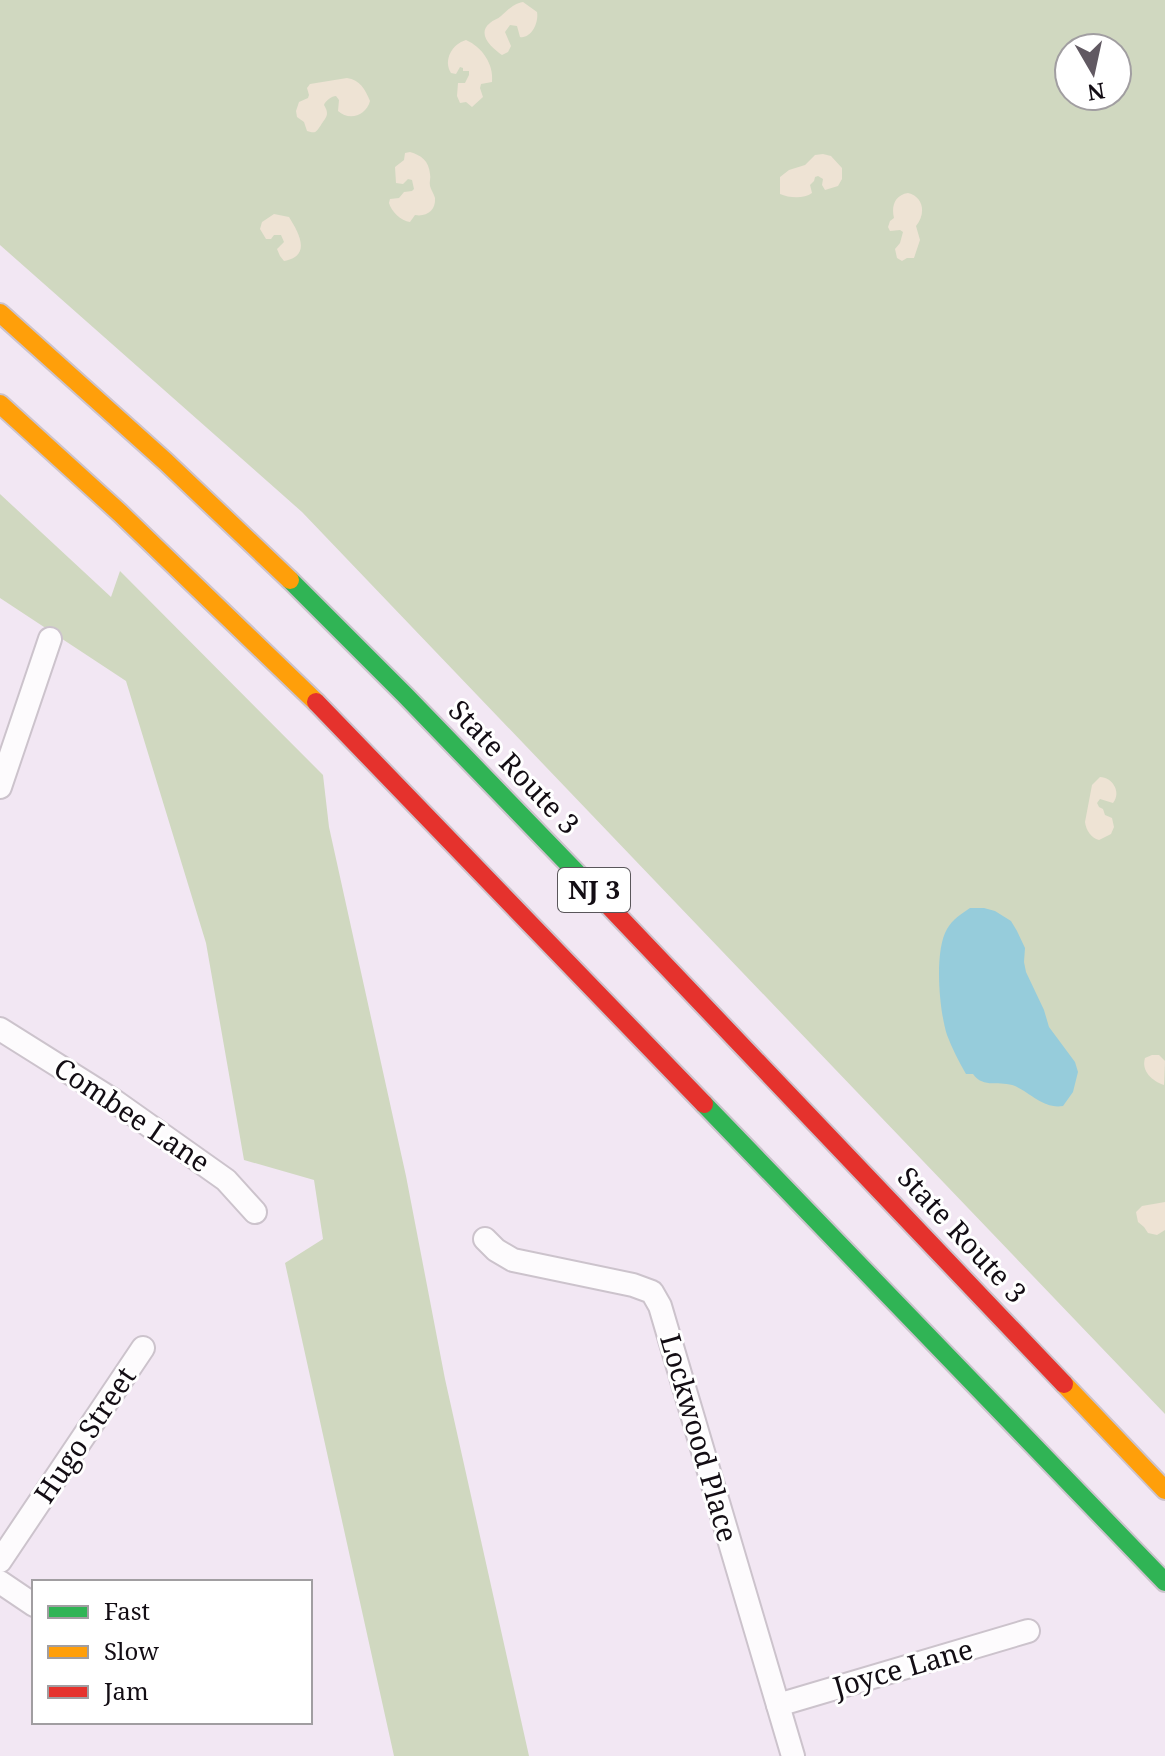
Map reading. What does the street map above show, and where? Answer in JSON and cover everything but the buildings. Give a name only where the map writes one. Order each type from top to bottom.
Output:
[{"type":"highway","name":"State Route 3","points":[[0,313],[159,453],[355,644],[1165,1490]]},
{"type":"highway","name":"NJ 3","points":[[0,404],[120,513],[317,703],[1165,1582]]},
{"type":"highway","points":[[888,1198],[1063,1357]]},
{"type":"street","points":[[0,787],[50,639]]},
{"type":"street","name":"Combee Lane","points":[[0,1029],[113,1100],[226,1180],[255,1212]]},
{"type":"street","name":"Lockwood Place","points":[[485,1239],[513,1260],[633,1285],[652,1292],[660,1306],[793,1756]]},
{"type":"street","name":"Hugo Street","points":[[0,1561],[143,1348]]},
{"type":"street","points":[[0,1582],[32,1604]]},
{"type":"street","name":"Joyce Lane","points":[[778,1705],[1028,1631]]},
{"type":"green space","points":[[0,0],[1165,0],[1165,1414],[302,512],[0,245]]},
{"type":"green space","points":[[0,494],[111,597],[120,571],[323,775],[329,827],[406,1176],[445,1379],[529,1756],[394,1756],[285,1263],[323,1239],[314,1180],[244,1160],[206,943],[126,681],[0,598]]},
{"type":"sand","points":[[523,2],[537,12],[535,25],[531,33],[520,37],[517,26],[510,25],[505,32],[511,46],[502,55],[487,40],[486,27],[511,7]]},
{"type":"sand","points":[[466,40],[486,57],[492,75],[492,82],[481,84],[483,97],[472,107],[466,102],[460,103],[457,96],[458,83],[465,83],[469,71],[463,71],[460,67],[456,74],[451,73],[448,63],[453,49]]},
{"type":"sand","points":[[347,78],[359,83],[366,93],[370,101],[365,110],[352,116],[342,114],[338,111],[339,100],[333,97],[324,105],[327,116],[318,129],[307,131],[296,111],[299,102],[308,98],[307,88],[310,84]]},
{"type":"sand","points":[[410,152],[426,162],[435,198],[430,212],[415,215],[410,222],[397,215],[389,203],[390,199],[399,198],[404,192],[414,189],[412,180],[396,183],[395,167],[404,160],[405,153]]},
{"type":"sand","points":[[815,155],[831,156],[842,168],[838,186],[825,190],[823,179],[818,176],[810,185],[812,193],[809,195],[796,197],[780,194],[780,177],[789,170],[805,165]]},
{"type":"sand","points":[[908,193],[917,198],[922,206],[916,226],[920,240],[914,258],[902,261],[897,258],[895,249],[903,232],[890,231],[888,227],[894,218],[895,202]]},
{"type":"sand","points":[[274,214],[289,217],[301,243],[298,254],[284,261],[277,249],[284,242],[281,235],[266,239],[260,229],[262,222]]},
{"type":"sand","points":[[1100,777],[1112,782],[1116,799],[1113,803],[1100,799],[1097,803],[1105,815],[1112,818],[1114,827],[1111,834],[1099,840],[1089,833],[1085,822],[1092,785]]},
{"type":"sand","points":[[1159,1055],[1165,1061],[1164,1085],[1146,1071],[1145,1058]]},
{"type":"sand","points":[[1165,1202],[1165,1230],[1157,1235],[1148,1233],[1138,1222],[1136,1212],[1142,1206]]},
{"type":"water","points":[[970,908],[995,911],[1011,921],[1025,948],[1026,972],[1049,1027],[1075,1062],[1078,1072],[1073,1092],[1063,1106],[1044,1103],[1015,1086],[987,1083],[973,1074],[966,1074],[953,1050],[942,1011],[940,951],[949,925]]},
{"type":"traffic: fast","points":[[290,580],[606,903]]},
{"type":"traffic: fast","points":[[704,1104],[1165,1582]]},
{"type":"traffic: slow","points":[[0,313],[166,462],[290,580]]},
{"type":"traffic: slow","points":[[0,404],[120,513],[316,702]]},
{"type":"traffic: slow","points":[[1064,1384],[1165,1490]]},
{"type":"traffic: jam","points":[[316,702],[704,1104]]},
{"type":"traffic: jam","points":[[606,903],[1064,1384]]}]
